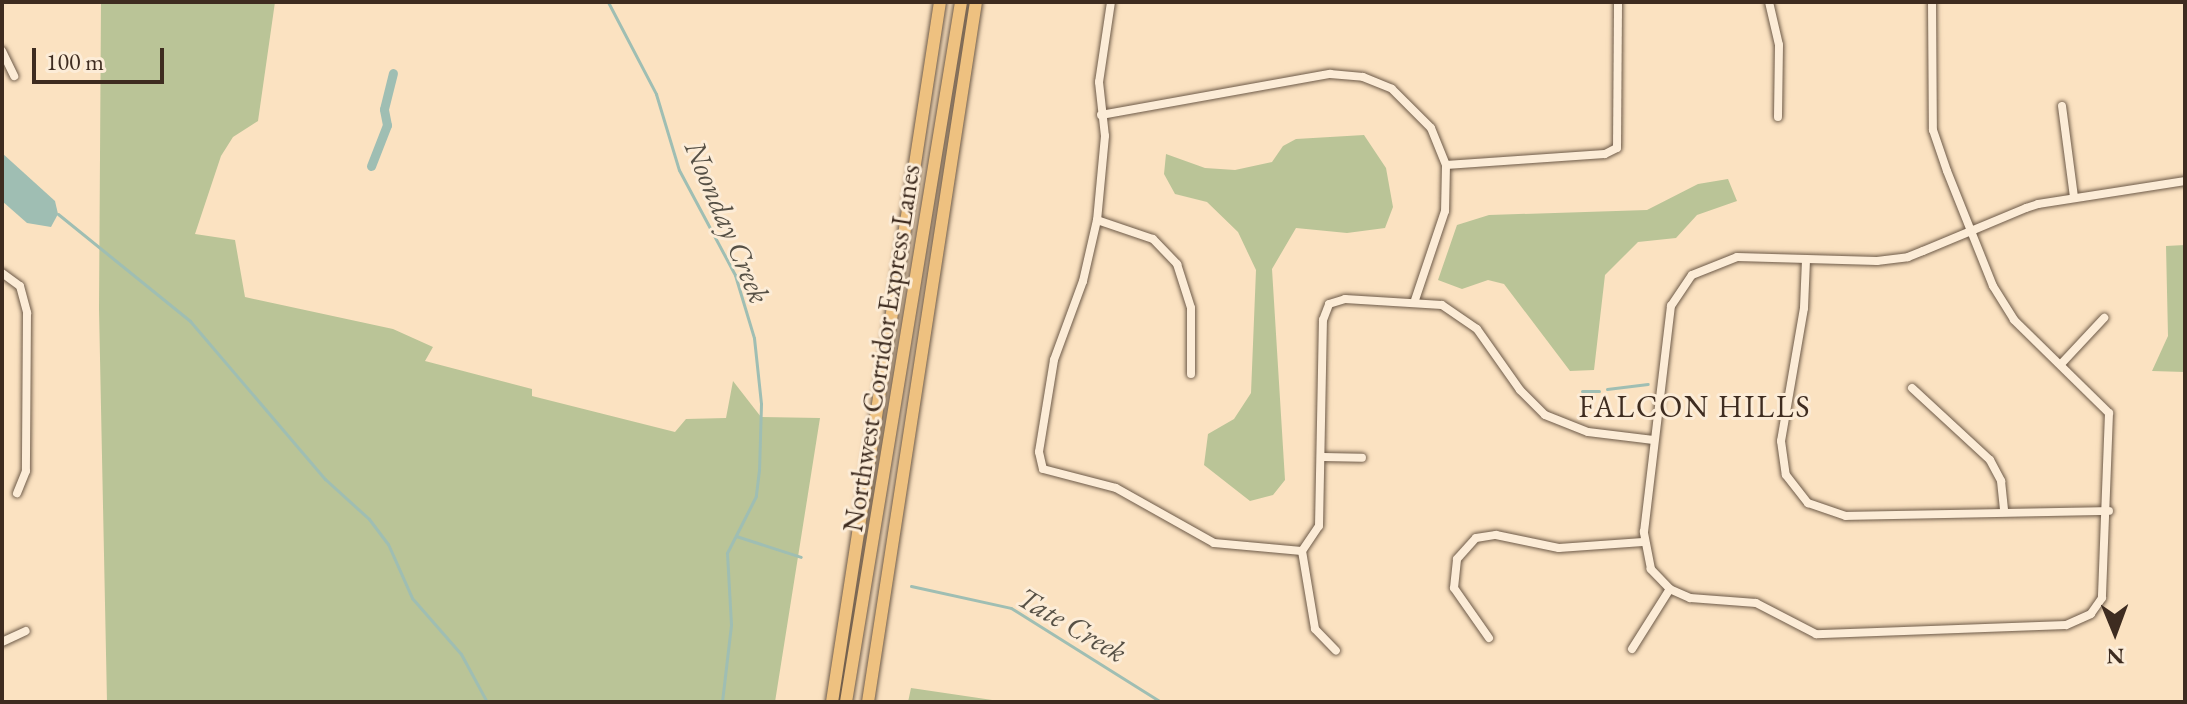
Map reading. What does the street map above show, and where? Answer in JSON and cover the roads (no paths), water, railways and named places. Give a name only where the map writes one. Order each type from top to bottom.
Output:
[{"type":"highway","points":[[832,702],[940,2]]},
{"type":"highway","name":"Northwest Corridor Express Lanes","points":[[846,702],[961,2]]},
{"type":"highway","points":[[868,702],[976,2]]},
{"type":"street","points":[[1041,466],[1039,452],[1057,348],[1083,281],[1097,220],[1105,160],[1100,67],[1111,2]]},
{"type":"street","points":[[1446,165],[1620,152],[1618,2]]},
{"type":"street","points":[[1769,2],[1779,39],[1778,117]]},
{"type":"street","points":[[1932,2],[1931,121],[1971,231],[1999,301],[2109,413],[2105,591],[2091,614],[2075,623],[1816,634],[1756,603],[1690,598],[1670,589],[1651,569],[1643,542],[1671,306],[1683,283],[1706,267],[1737,257],[1891,260],[1971,231],[2026,208],[2074,197],[2185,181]]},
{"type":"street","points":[[2,51],[14,76]]},
{"type":"street","points":[[1101,115],[1295,79],[1348,74],[1377,82],[1412,105],[1431,128],[1446,165],[1445,211],[1415,300]]},
{"type":"street","points":[[2062,106],[2074,197]]},
{"type":"street","points":[[1097,220],[1153,239],[1177,264],[1191,308],[1191,374]]},
{"type":"street","points":[[1806,260],[1804,308],[1781,428],[1784,465],[1795,489],[1824,512],[1846,516],[2004,510],[2109,511]]},
{"type":"street","points":[[2,273],[24,293],[27,313],[26,471],[17,493]]},
{"type":"street","points":[[1321,296],[1329,304]]},
{"type":"street","points":[[1329,304],[1345,299],[1415,300],[1442,305],[1468,320],[1520,390],[1545,415],[1588,432],[1654,440]]},
{"type":"street","points":[[1329,304],[1323,320],[1323,457],[1317,532],[1302,551],[1315,629],[1336,651]]},
{"type":"street","points":[[2062,363],[2104,318]]},
{"type":"street","points":[[1912,388],[1990,460],[2001,481],[2004,510]]},
{"type":"street","points":[[1323,457],[1362,458]]},
{"type":"street","points":[[1033,474],[1041,466]]},
{"type":"street","points":[[1041,466],[1116,488],[1214,543],[1302,551]]},
{"type":"street","points":[[1489,638],[1454,588],[1457,559],[1476,538],[1496,535],[1559,548],[1643,542]]},
{"type":"street","points":[[1632,649],[1670,589]]},
{"type":"street","points":[[2,642],[26,631]]},
{"type":"water","points":[[2,153],[55,201],[58,214],[51,227],[27,223],[2,201]]},
{"type":"waterway","name":"Noonday Creek","points":[[608,2],[656,94],[679,170],[735,275],[754,338],[761,404],[759,470],[756,496],[727,553],[731,625],[722,702]]},
{"type":"waterway","points":[[371,166],[387,125],[384,109],[393,73]]},
{"type":"waterway","points":[[58,214],[190,321],[325,479],[369,519],[388,544],[412,598],[461,654],[487,702]]},
{"type":"waterway","points":[[1607,389],[1648,384]]},
{"type":"waterway","points":[[1582,391],[1599,391]]},
{"type":"waterway","name":"Tate Creek","points":[[736,536],[801,557]]},
{"type":"waterway","name":"Tate Creek","points":[[911,586],[1011,608],[1161,702]]},
{"type":"district","name":"FALCON HILLS","points":[[1695,407]]}]
